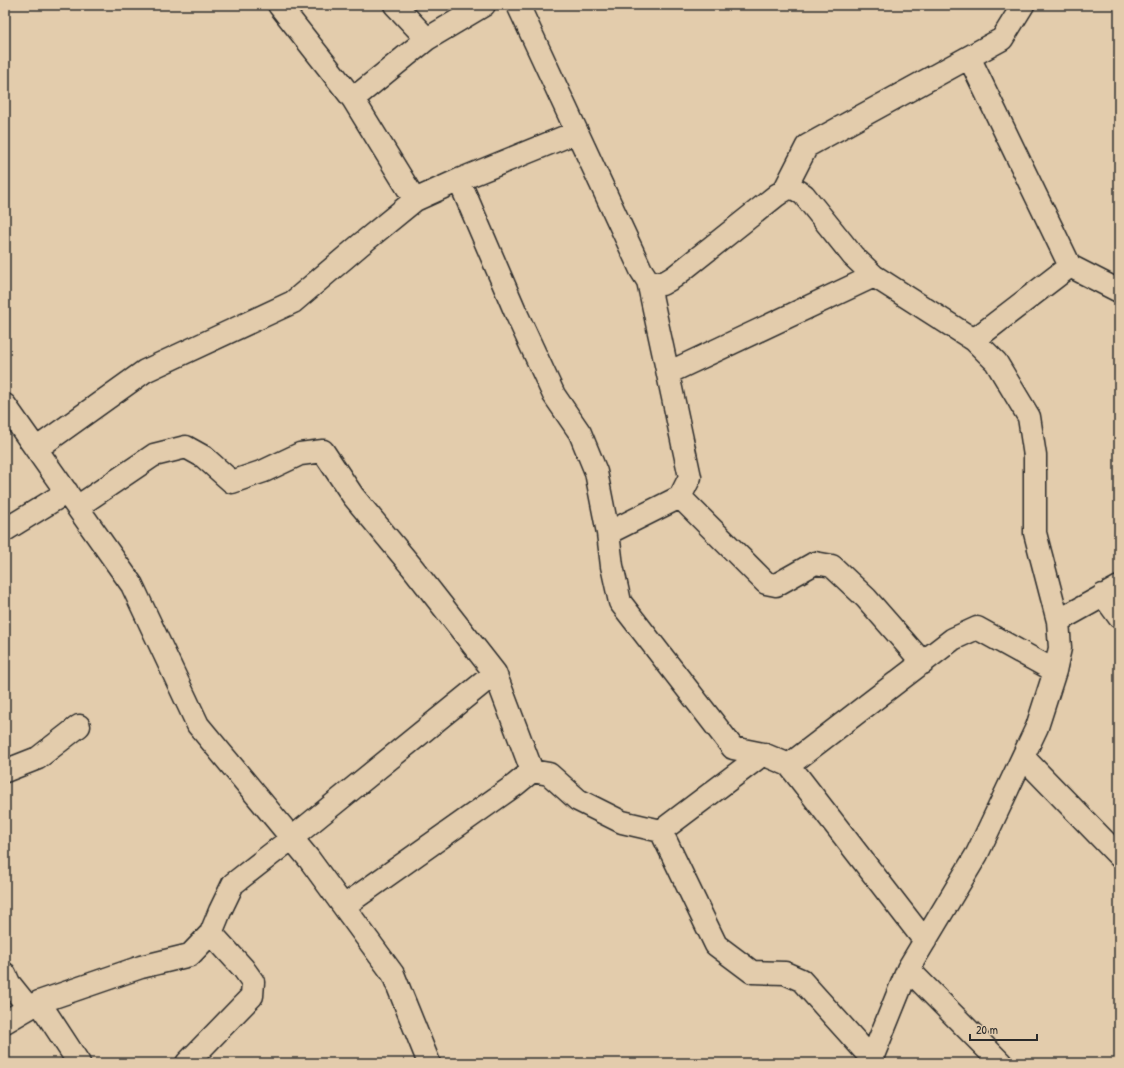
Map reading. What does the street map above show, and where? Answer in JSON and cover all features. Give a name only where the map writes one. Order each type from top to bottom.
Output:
[{"type":"street","points":[[279,5],[353,99],[414,200]]},
{"type":"street","points":[[395,5],[427,39]]},
{"type":"street","points":[[353,99],[427,39],[484,5]]},
{"type":"street","points":[[518,5],[641,270],[648,281],[690,476],[680,497],[608,533]]},
{"type":"street","points":[[648,281],[662,284],[674,277],[785,189],[807,146],[1002,38],[1023,5]]},
{"type":"street","points":[[969,56],[1070,266],[1119,291]]},
{"type":"street","points":[[36,449],[145,371],[294,302],[414,200],[577,132]]},
{"type":"street","points":[[459,180],[513,306],[554,395],[580,433],[596,472],[608,533],[612,566],[620,602],[733,748],[763,754],[789,765],[925,941]]},
{"type":"street","points":[[661,831],[716,945],[752,972],[785,973],[801,980],[871,1061],[908,969],[977,854],[1038,727],[1055,671],[1060,648],[1058,621],[1035,534],[1035,456],[1029,417],[996,362],[974,340],[874,276],[853,256],[804,195],[795,189],[785,189]]},
{"type":"street","points":[[974,340],[1070,266]]},
{"type":"street","points":[[668,373],[874,276]]},
{"type":"street","points":[[5,405],[132,585],[198,725],[309,859],[393,974],[429,1063]]},
{"type":"street","points":[[5,530],[72,500],[154,456],[186,447],[204,457],[232,482],[264,471],[300,454],[323,451],[353,496],[407,561],[495,673],[532,771]]},
{"type":"street","points":[[680,497],[766,583],[776,585],[815,563],[832,566],[866,598],[923,662]]},
{"type":"street","points":[[1058,621],[1111,591],[1119,617]]},
{"type":"street","points":[[789,765],[953,639],[977,628],[1055,671]]},
{"type":"street","points":[[5,1022],[34,1005],[141,967],[190,955],[211,933],[233,884],[495,673]]},
{"type":"street","points":[[5,771],[38,758],[79,726]]},
{"type":"street","points":[[661,831],[763,754]]},
{"type":"street","points":[[1023,757],[1119,856]]},
{"type":"street","points":[[344,906],[515,785],[532,771],[549,774],[578,800],[622,822],[661,831]]},
{"type":"street","points":[[187,1063],[252,996],[253,982],[243,968],[211,933]]},
{"type":"street","points":[[908,969],[1000,1063]]},
{"type":"street","points":[[5,974],[9,983],[34,1005],[79,1063]]}]
